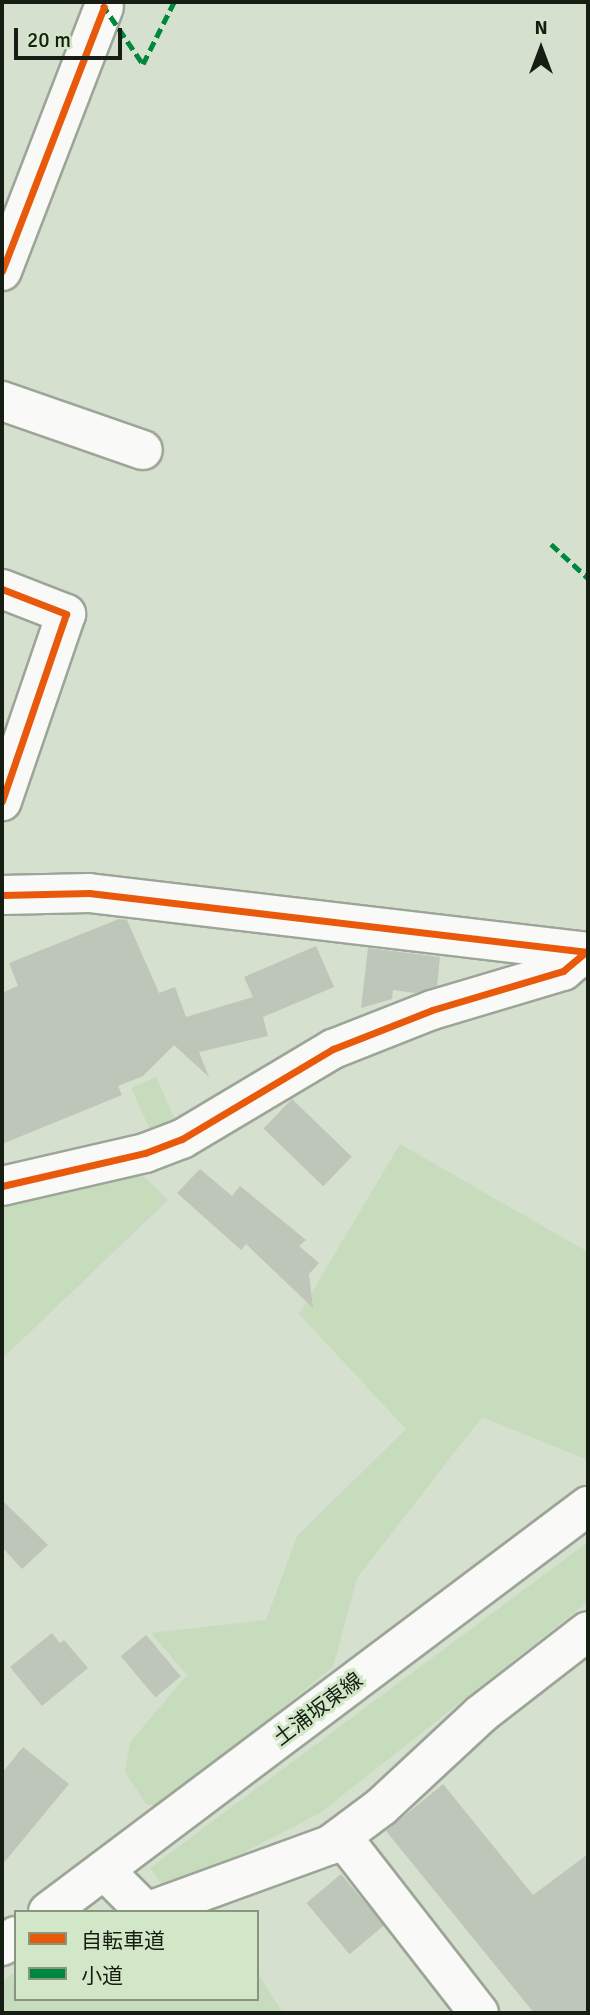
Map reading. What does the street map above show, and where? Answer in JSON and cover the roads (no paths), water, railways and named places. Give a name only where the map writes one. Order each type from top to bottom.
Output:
[{"type":"street","points":[[2,271],[104,7]]},
{"type":"street","points":[[2,401],[143,450]]},
{"type":"street","points":[[2,589],[66,614],[2,801]]},
{"type":"street","points":[[2,895],[89,893],[587,952]]},
{"type":"street","points":[[2,1186],[145,1153],[183,1139],[333,1049],[379,1028],[563,971],[587,952]]},
{"type":"street","name":"土浦坂東線","points":[[51,1910],[588,1506]]},
{"type":"street","points":[[151,1910],[330,1845],[381,1807],[481,1714],[588,1631]]},
{"type":"street","points":[[342,1836],[479,2013]]},
{"type":"street","points":[[104,1870],[144,1910]]}]
